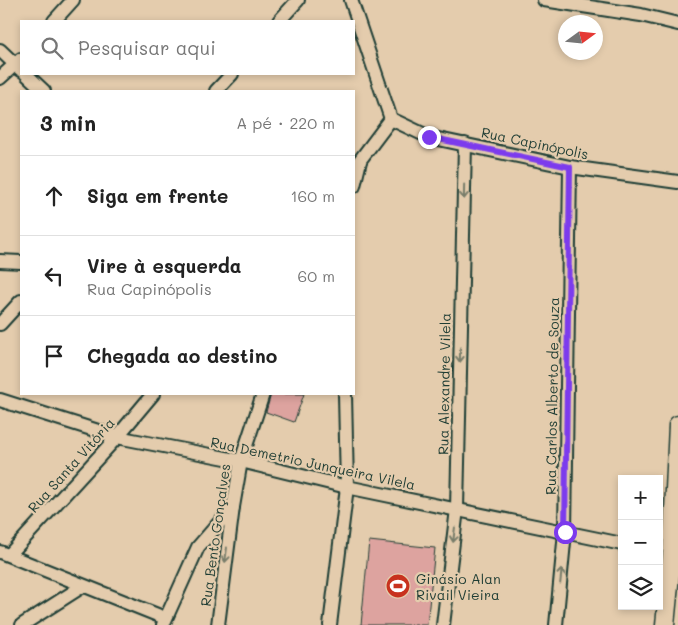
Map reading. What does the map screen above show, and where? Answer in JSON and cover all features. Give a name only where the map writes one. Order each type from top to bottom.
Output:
[{"type":"main road","points":[[665,625],[678,426]]},
{"type":"street","points":[[55,20],[73,0]]},
{"type":"street","points":[[280,20],[298,0]]},
{"type":"street","points":[[351,0],[390,119],[357,164],[355,179]]},
{"type":"street","points":[[544,0],[678,24]]},
{"type":"street","points":[[0,50],[20,66]]},
{"type":"street","points":[[0,78],[20,68]]},
{"type":"street","points":[[29,75],[43,90]]},
{"type":"street","points":[[217,90],[231,75]]},
{"type":"street","name":"Rua Capinópolis","points":[[390,119],[429,137],[570,167],[678,182]]},
{"type":"street","name":"Rua Alexandre Vilela","points":[[443,625],[457,509],[465,144]]},
{"type":"street","name":"Rua Carlos Alberto de Souza","points":[[556,625],[565,532],[570,167]]},
{"type":"street","points":[[0,261],[20,262]]},
{"type":"street","points":[[0,324],[20,302]]},
{"type":"street","name":"Rua Santa Vitória","points":[[5,553],[117,437],[152,395]]},
{"type":"street","name":"Rua Bento Gonçalves","points":[[218,625],[232,507],[241,461],[263,395]]},
{"type":"street","points":[[330,625],[347,487],[345,395]]},
{"type":"street","name":"Rua Demetrio Junqueira Vilela","points":[[0,400],[117,437],[241,461],[347,487],[618,543]]},
{"type":"street","points":[[5,553],[164,622],[198,547],[232,507]]},
{"type":"street","points":[[22,625],[83,586]]},
{"type":"building","points":[[271,395],[304,395],[294,422],[266,412]]},
{"type":"building","name":"Ginásio Alan Rivail Vieira","points":[[369,541],[435,548],[427,625],[361,625]]},
{"type":"place","name":"Ginásio Alan Rivail Vieira","points":[[398,586]]},
{"type":"route","points":[[429,137],[570,167],[565,532]]}]
